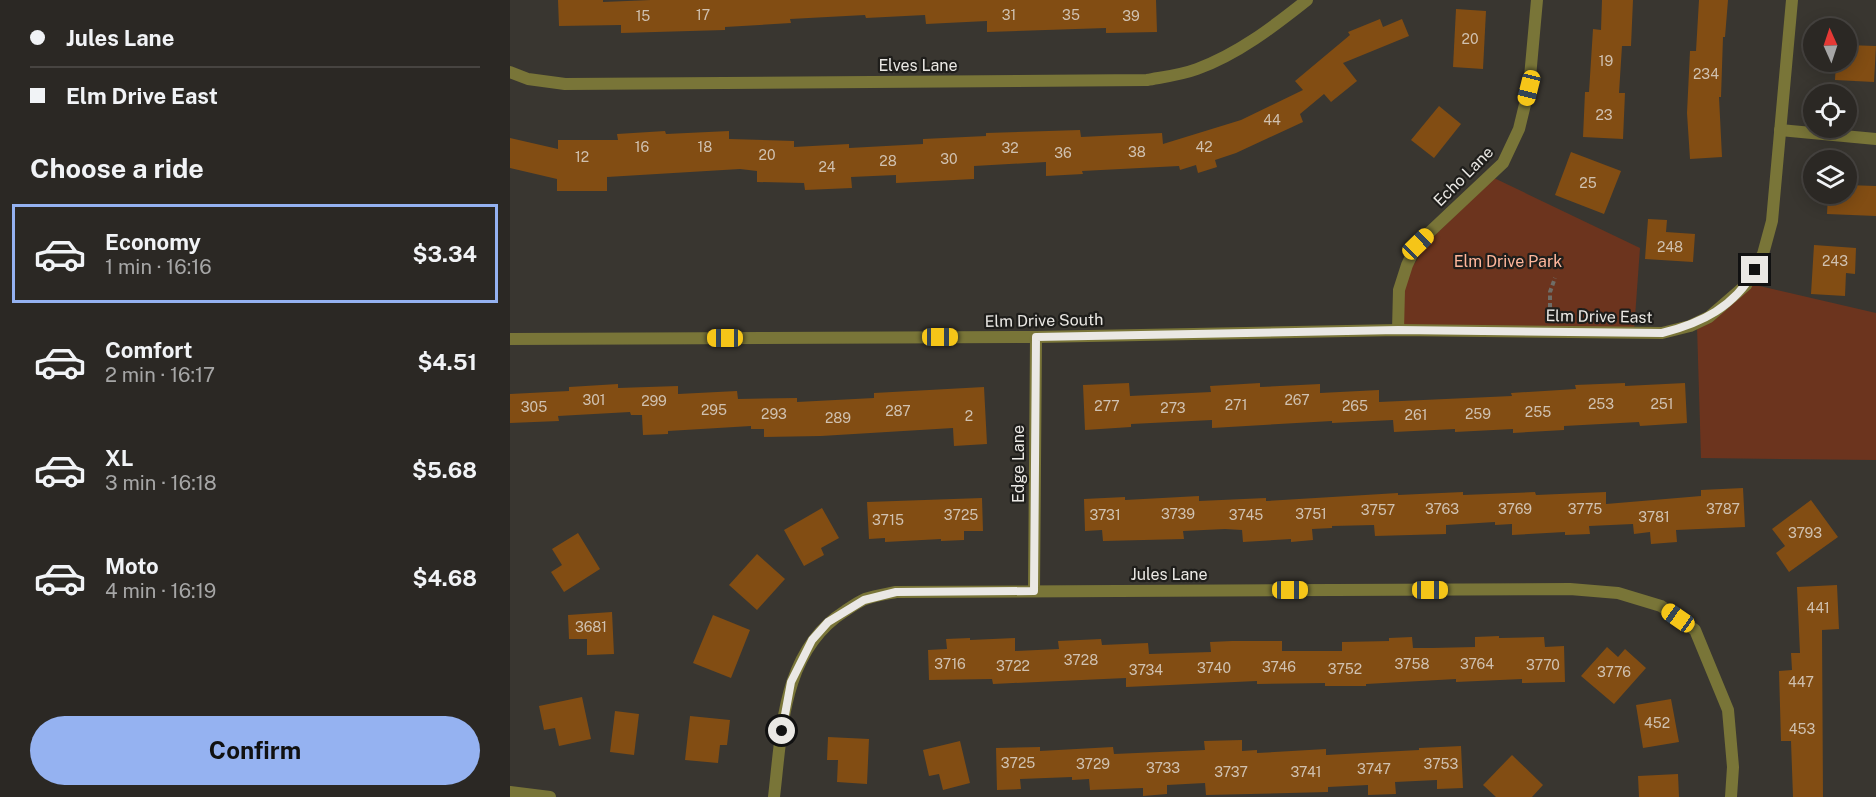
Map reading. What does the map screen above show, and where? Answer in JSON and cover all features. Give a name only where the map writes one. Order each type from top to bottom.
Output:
[{"type":"street","name":"Elves Lane","points":[[510,72],[528,79],[565,84],[1147,80],[1196,70],[1227,56],[1267,31],[1307,0]]},
{"type":"street","name":"Echo Lane","points":[[1398,330],[1399,290],[1407,265],[1418,244],[1503,163],[1519,129],[1529,88],[1537,0]]},
{"type":"street","name":"Elm Drive East","points":[[1398,330],[1662,333],[1690,326],[1709,317],[1746,285],[1763,255],[1772,221],[1792,0]]},
{"type":"street","points":[[1780,130],[1876,139]]},
{"type":"street","name":"Elm Drive South","points":[[510,339],[1036,337],[1398,330]]},
{"type":"street","name":"Edge Lane","points":[[1034,591],[1036,337]]},
{"type":"street","name":"Jules Lane","points":[[774,797],[791,682],[812,640],[828,622],[864,600],[896,592],[1570,589],[1618,593],[1661,606],[1695,630],[1728,710],[1733,767],[1731,797]]},
{"type":"street","points":[[510,792],[550,797]]},
{"type":"path","points":[[1549,332],[1550,292],[1555,278]]},
{"type":"green space","name":"Elm Drive Park","points":[[1494,178],[1640,248],[1634,331],[1400,330],[1401,283],[1432,238]]},
{"type":"green space","points":[[1751,284],[1876,313],[1876,460],[1701,458],[1697,326]]},
{"type":"building","points":[[558,0],[603,0],[603,2],[651,0],[1156,0],[1157,32],[1106,33],[1106,28],[987,32],[987,21],[926,24],[925,15],[866,18],[865,15],[790,19],[791,23],[725,27],[725,30],[621,33],[621,25],[559,26]]},
{"type":"building","points":[[1602,0],[1633,0],[1631,46],[1622,46],[1619,93],[1625,93],[1623,139],[1583,137],[1585,92],[1589,92],[1593,29],[1601,30]]},
{"type":"building","points":[[1699,0],[1728,0],[1725,37],[1723,37],[1721,97],[1719,97],[1722,157],[1690,159],[1687,113],[1690,51],[1696,51]]},
{"type":"building","points":[[1456,9],[1486,11],[1483,69],[1453,67]]},
{"type":"building","points":[[1380,19],[1383,27],[1402,19],[1409,36],[1343,63],[1357,81],[1331,102],[1324,94],[1300,114],[1303,122],[1236,153],[1215,160],[1217,167],[1198,173],[1196,165],[1180,170],[1179,166],[1082,171],[1083,174],[1046,176],[1046,162],[974,166],[974,179],[896,183],[896,175],[851,177],[852,188],[805,190],[804,183],[757,182],[757,171],[740,169],[607,177],[607,191],[557,191],[557,179],[510,168],[510,138],[558,149],[558,140],[618,140],[617,134],[665,131],[666,134],[729,131],[729,139],[794,141],[794,147],[849,144],[849,148],[923,144],[923,139],[986,136],[986,133],[1080,130],[1081,137],[1162,133],[1163,144],[1241,120],[1303,90],[1295,81],[1350,35],[1348,32]]},
{"type":"building","points":[[1857,45],[1876,46],[1874,82],[1835,80],[1835,72],[1857,72]]},
{"type":"building","points":[[1439,106],[1461,124],[1434,158],[1411,140]]},
{"type":"building","points":[[1571,152],[1621,171],[1604,214],[1555,195]]},
{"type":"building","points":[[1857,185],[1876,186],[1876,216],[1827,214],[1828,204],[1857,204]]},
{"type":"building","points":[[1648,219],[1667,220],[1666,232],[1695,234],[1693,262],[1645,259]]},
{"type":"building","points":[[1814,245],[1856,248],[1855,274],[1846,273],[1845,296],[1811,294]]},
{"type":"building","points":[[1129,383],[1130,396],[1211,392],[1210,386],[1260,383],[1260,387],[1320,384],[1320,393],[1379,390],[1379,402],[1512,396],[1511,393],[1576,389],[1575,385],[1625,383],[1625,386],[1685,383],[1687,423],[1640,426],[1639,422],[1564,426],[1564,430],[1513,433],[1513,429],[1394,432],[1393,420],[1212,428],[1212,420],[1131,424],[1131,427],[1085,430],[1083,385]]},
{"type":"building","points":[[618,384],[618,388],[678,386],[678,394],[737,391],[738,399],[797,398],[797,402],[874,398],[874,393],[984,387],[987,444],[954,446],[953,428],[764,437],[764,429],[751,429],[751,426],[668,431],[668,434],[643,435],[642,415],[631,415],[630,412],[558,416],[559,421],[510,423],[510,394],[569,391],[569,387]]},
{"type":"building","points":[[1743,488],[1745,527],[1676,530],[1677,542],[1651,544],[1650,532],[1634,534],[1633,524],[1589,526],[1590,534],[1565,535],[1565,532],[1512,535],[1512,524],[1495,525],[1495,522],[1446,525],[1446,534],[1375,536],[1374,525],[1332,526],[1332,528],[1312,529],[1313,540],[1291,542],[1291,539],[1243,542],[1242,530],[1225,529],[1183,531],[1184,539],[1103,541],[1102,530],[1085,531],[1084,499],[1125,497],[1125,500],[1199,496],[1199,501],[1266,498],[1266,501],[1398,493],[1398,495],[1463,492],[1463,495],[1535,492],[1536,495],[1606,492],[1606,504],[1701,496],[1701,490]]},
{"type":"building","points":[[982,498],[983,531],[964,531],[964,540],[885,542],[885,538],[869,539],[867,502]]},
{"type":"building","points":[[1811,500],[1838,537],[1789,572],[1776,553],[1785,546],[1772,529]]},
{"type":"building","points":[[822,508],[839,538],[821,548],[824,555],[804,566],[784,530]]},
{"type":"building","points":[[578,533],[600,569],[564,592],[551,572],[562,565],[552,549]]},
{"type":"building","points":[[757,554],[785,579],[757,610],[729,585]]},
{"type":"building","points":[[1837,585],[1839,629],[1822,630],[1823,797],[1793,797],[1791,741],[1781,741],[1779,671],[1792,670],[1791,653],[1800,653],[1797,587]]},
{"type":"building","points":[[612,612],[614,654],[587,655],[587,639],[569,639],[568,615]]},
{"type":"building","points":[[713,615],[750,630],[731,678],[693,663]]},
{"type":"building","points":[[1499,636],[1499,638],[1544,637],[1545,647],[1564,646],[1565,682],[1522,683],[1522,679],[1456,682],[1456,679],[1366,684],[1366,686],[1325,686],[1325,683],[1257,684],[1257,681],[1126,687],[1126,678],[993,684],[992,679],[929,680],[928,650],[947,649],[946,639],[1015,638],[1015,651],[1059,649],[1058,641],[1101,639],[1102,645],[1148,643],[1149,654],[1211,652],[1210,642],[1232,641],[1282,641],[1282,651],[1342,651],[1342,642],[1389,641],[1389,638],[1412,637],[1413,648],[1475,647],[1475,637]]},
{"type":"building","points":[[1607,647],[1618,657],[1625,649],[1646,668],[1614,704],[1581,676]]},
{"type":"building","points":[[582,697],[591,739],[559,746],[555,728],[544,730],[539,706]]},
{"type":"building","points":[[1671,699],[1679,742],[1643,748],[1636,705]]},
{"type":"building","points":[[615,711],[639,714],[634,755],[610,752]]},
{"type":"building","points":[[690,716],[730,720],[727,745],[720,745],[718,763],[685,760]]},
{"type":"building","points":[[828,737],[869,739],[867,784],[837,782],[838,760],[827,760]]},
{"type":"building","points":[[1242,740],[1242,751],[1257,750],[1257,753],[1326,749],[1326,755],[1461,746],[1463,788],[1437,789],[1437,780],[1395,782],[1396,794],[1368,795],[1368,785],[1328,787],[1328,792],[1206,795],[1205,783],[1167,785],[1167,794],[1143,796],[1143,788],[1090,790],[1089,779],[1072,780],[1072,777],[1020,779],[1021,789],[997,790],[996,748],[1040,747],[1040,751],[1113,747],[1114,754],[1205,750],[1204,741]]},
{"type":"building","points":[[960,741],[970,783],[943,790],[939,774],[929,776],[923,750]]},
{"type":"building","points":[[1512,755],[1543,785],[1532,797],[1496,797],[1483,785]]},
{"type":"building","points":[[1678,774],[1679,797],[1639,797],[1638,776]]},
{"type":"route","points":[[782,731],[791,682],[812,640],[828,622],[864,600],[896,592],[1034,591],[1036,337],[1398,330],[1662,333],[1690,326],[1709,317],[1746,285],[1755,270]]}]
